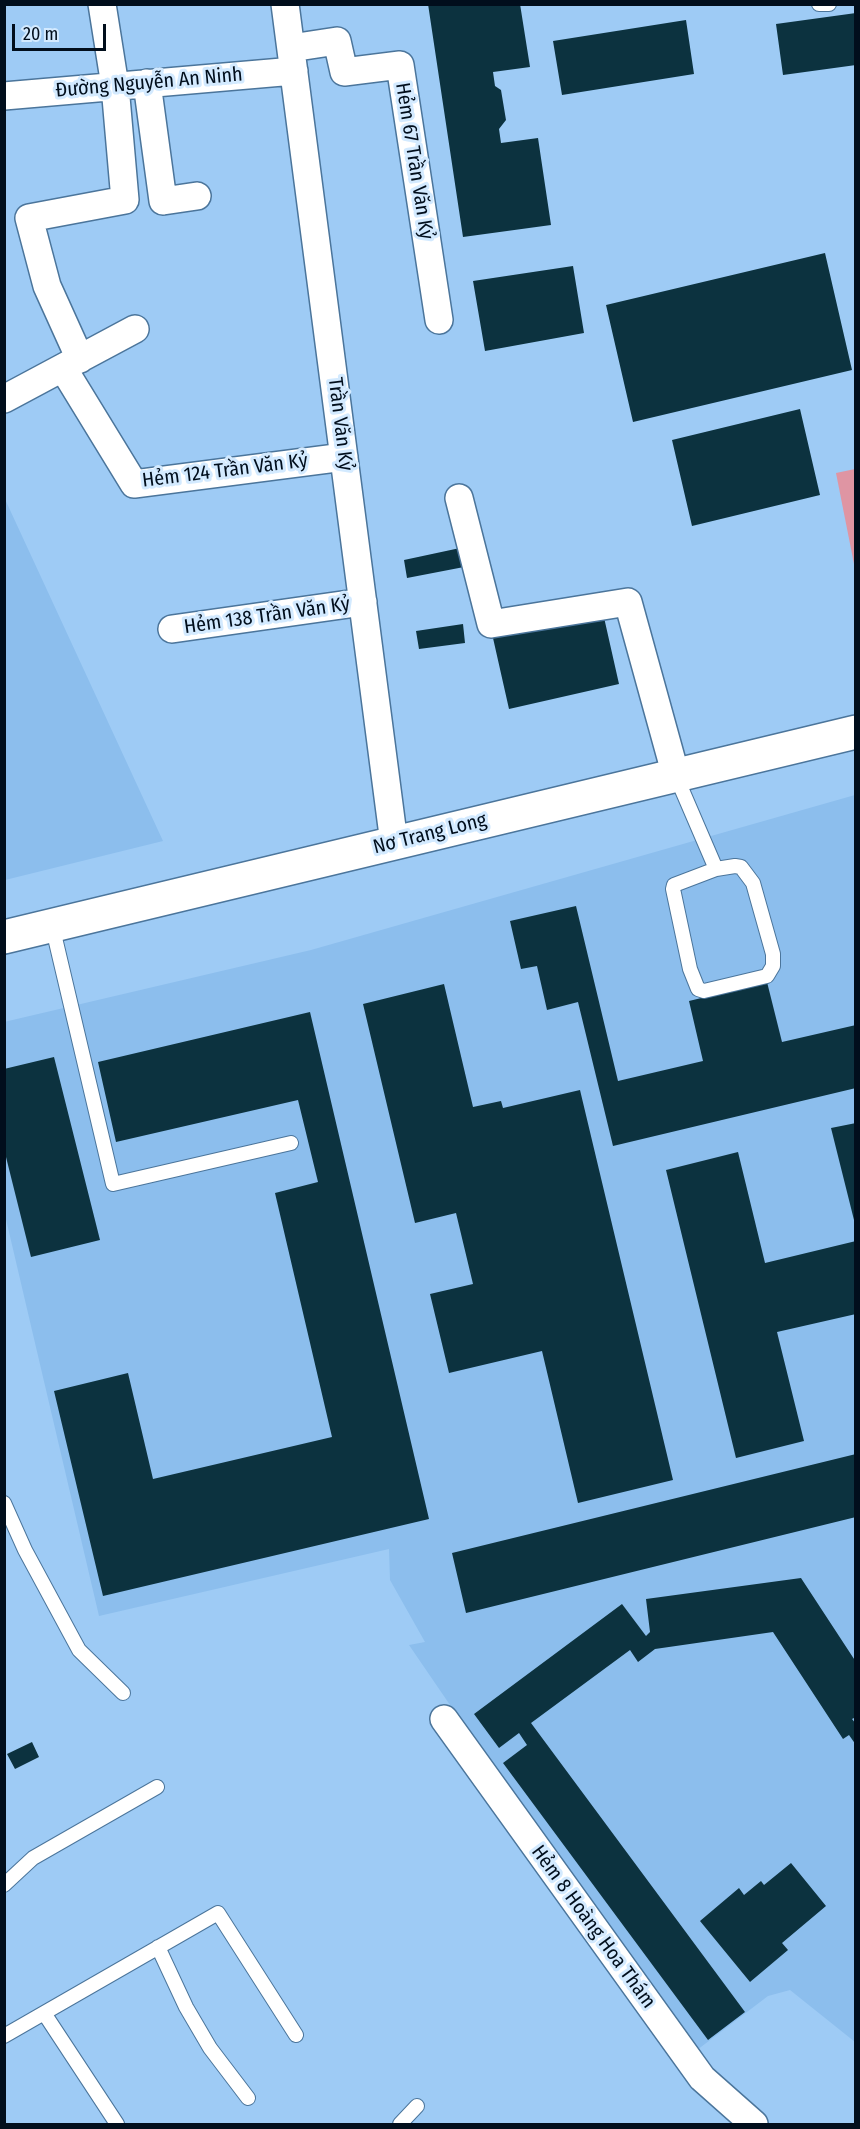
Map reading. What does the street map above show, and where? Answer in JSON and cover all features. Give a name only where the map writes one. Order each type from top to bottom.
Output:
[{"type":"main road","name":"Nơ Trang Long","points":[[4,937],[855,732]]},
{"type":"street","points":[[71,363],[29,218],[125,200],[115,86],[102,4]]},
{"type":"street","name":"Trần Văn Kỷ","points":[[285,4],[394,843]]},
{"type":"street","name":"Hẻm 67 Trần Văn Kỷ","points":[[292,60],[337,41],[344,72],[400,65],[439,320]]},
{"type":"street","name":"Đường Nguyễn An Ninh","points":[[4,96],[147,83],[292,60]]},
{"type":"street","points":[[147,83],[163,201],[197,196]]},
{"type":"street","points":[[4,399],[135,329]]},
{"type":"street","name":"Hẻm 124 Trần Văn Kỷ","points":[[71,363],[134,484],[344,456]]},
{"type":"street","points":[[459,498],[491,624],[628,602],[676,776]]},
{"type":"street","name":"Hẻm 138 Trần Văn Kỷ","points":[[172,629],[363,602]]},
{"type":"street","name":"Hẻm 8 Hoàng Hoa Thám","points":[[444,1719],[702,2078],[754,2124]]},
{"type":"lane","points":[[819,4],[829,4]]},
{"type":"lane","points":[[676,776],[716,869]]},
{"type":"lane","points":[[741,867],[753,883],[773,954],[773,966],[767,976],[704,991],[698,988],[690,969],[673,889],[674,885],[685,879],[716,869],[741,867]]},
{"type":"lane","points":[[52,925],[113,1184],[291,1143]]},
{"type":"lane","points":[[4,1503],[25,1550],[79,1650],[123,1693]]},
{"type":"lane","points":[[4,1885],[33,1858],[157,1787]]},
{"type":"lane","points":[[4,2036],[218,1913],[296,2035]]},
{"type":"lane","points":[[158,1947],[186,2007],[210,2048],[248,2098]]},
{"type":"lane","points":[[44,2013],[117,2124]]},
{"type":"lane","points":[[400,2124],[417,2106]]},
{"type":"shaded area","points":[[856,469],[855,569],[836,473]]},
{"type":"shaded area","points":[[4,497],[163,841],[5,880],[4,880]]},
{"type":"shaded area","points":[[855,795],[855,2042],[790,1990],[768,1996],[697,2050],[409,1645],[425,1642],[390,1580],[389,1549],[99,1616],[5,1215],[4,1022],[311,950]]},
{"type":"building","points":[[428,4],[520,4],[530,67],[493,72],[495,86],[501,90],[506,120],[499,129],[501,143],[538,138],[551,225],[463,237]]},
{"type":"building","points":[[856,13],[856,65],[783,75],[776,24]]},
{"type":"building","points":[[686,20],[694,74],[562,95],[553,41]]},
{"type":"building","points":[[825,253],[852,370],[633,422],[606,305]]},
{"type":"building","points":[[573,266],[584,333],[485,351],[473,281]]},
{"type":"building","points":[[800,409],[820,495],[692,526],[672,440]]},
{"type":"building","points":[[460,548],[464,567],[407,578],[404,560]]},
{"type":"building","points":[[603,613],[619,684],[509,709],[493,638]]},
{"type":"building","points":[[463,624],[465,643],[419,649],[416,631]]},
{"type":"building","points":[[576,906],[618,1081],[703,1061],[689,1001],[767,982],[782,1042],[856,1025],[856,1088],[613,1146],[578,1002],[547,1010],[537,966],[521,969],[510,921]]},
{"type":"building","points":[[444,984],[473,1107],[501,1101],[503,1108],[580,1090],[673,1480],[578,1503],[542,1351],[449,1373],[430,1294],[473,1284],[456,1213],[415,1223],[363,1004]]},
{"type":"building","points":[[310,1012],[429,1519],[103,1596],[54,1391],[128,1373],[153,1479],[332,1437],[275,1193],[318,1182],[298,1100],[116,1142],[98,1062]]},
{"type":"building","points":[[54,1057],[100,1240],[31,1257],[4,1149],[4,1069]]},
{"type":"building","points":[[856,1123],[856,1224],[855,1224],[831,1128]]},
{"type":"building","points":[[738,1152],[765,1263],[856,1241],[856,1314],[777,1332],[804,1441],[736,1458],[666,1170]]},
{"type":"building","points":[[856,1454],[856,1517],[466,1613],[452,1553]]},
{"type":"building","points":[[801,1578],[856,1662],[856,1717],[852,1719],[856,1724],[856,1745],[849,1735],[843,1739],[773,1632],[655,1649],[638,1662],[630,1650],[531,1723],[745,2012],[708,2040],[503,1763],[527,1745],[519,1733],[499,1748],[474,1714],[622,1604],[646,1636],[650,1632],[646,1599]]},
{"type":"building","points":[[32,1742],[39,1757],[15,1769],[7,1754]]},
{"type":"building","points":[[791,1863],[826,1906],[782,1943],[788,1950],[750,1982],[700,1921],[739,1888],[744,1895],[761,1881],[764,1885]]}]
